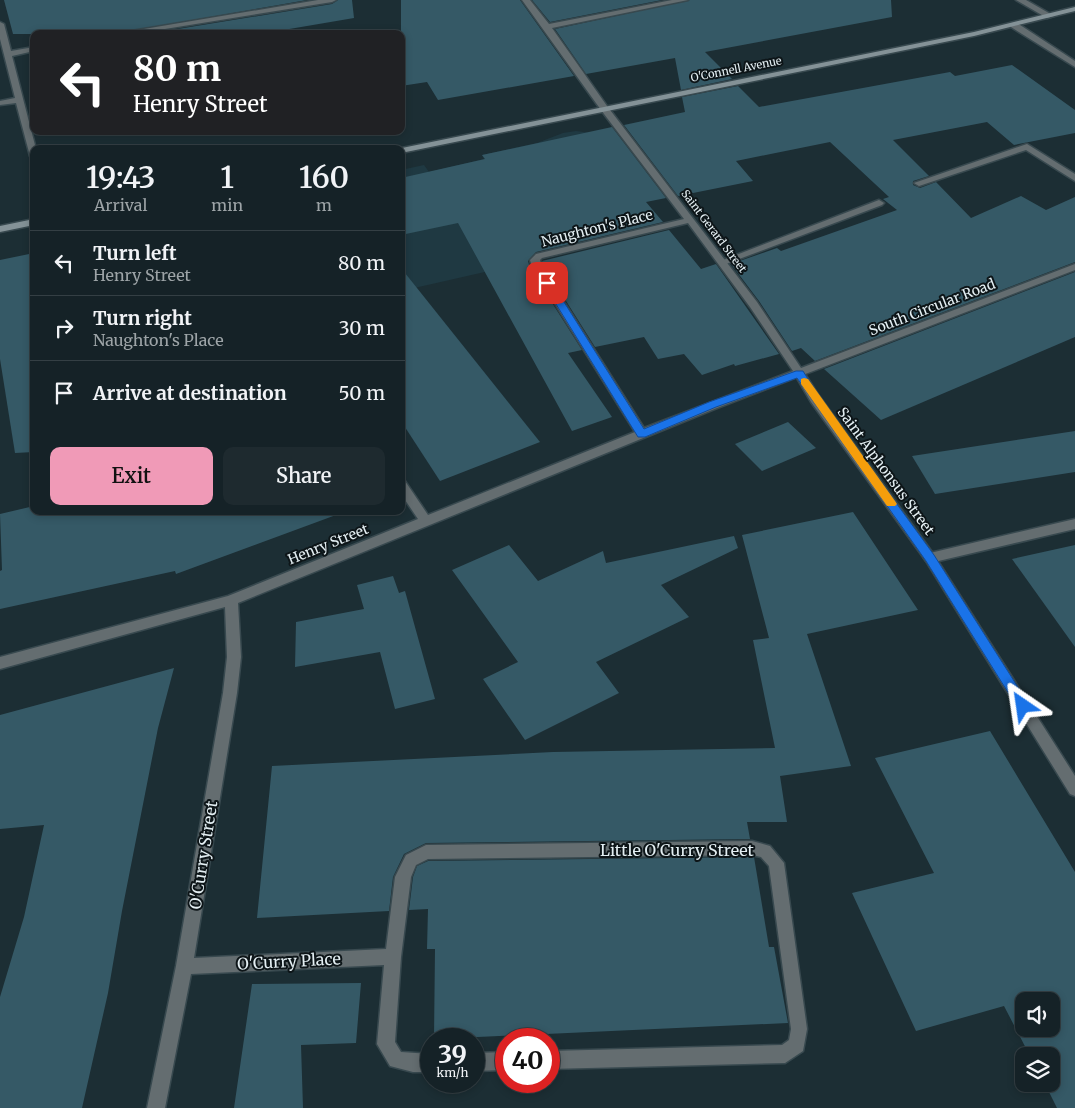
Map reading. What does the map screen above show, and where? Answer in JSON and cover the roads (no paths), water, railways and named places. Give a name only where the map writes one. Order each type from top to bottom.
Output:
[{"type":"main road","name":"O'Connell Avenue","points":[[405,149],[604,107],[1014,25],[1075,10]]},
{"type":"main road","points":[[0,229],[30,223]]},
{"type":"street","points":[[143,30],[332,0]]},
{"type":"street","name":"Saint Gerard Street","points":[[526,0],[548,26],[604,107],[723,262],[799,373]]},
{"type":"street","points":[[548,26],[684,0]]},
{"type":"street","points":[[1020,0],[1050,16]]},
{"type":"street","points":[[0,24],[31,145]]},
{"type":"street","points":[[1014,25],[1075,65]]},
{"type":"street","points":[[8,54],[30,50]]},
{"type":"street","points":[[0,103],[20,100]]},
{"type":"street","points":[[919,183],[1027,147],[1075,178]]},
{"type":"street","points":[[723,262],[879,204]]},
{"type":"street","name":"Naughton's Place","points":[[642,434],[537,267],[535,260],[539,256],[691,220]]},
{"type":"street","name":"South Circular Road","points":[[799,373],[1075,267]]},
{"type":"street","name":"Henry Street","points":[[0,663],[231,600],[713,404],[799,373]]},
{"type":"street","name":"Saint Alphonsus Street","points":[[799,373],[815,399],[930,558],[1075,789]]},
{"type":"street","points":[[405,490],[425,520]]},
{"type":"street","points":[[930,558],[1075,524]]},
{"type":"street","name":"O'Curry Street","points":[[156,1108],[184,966],[230,693],[234,657],[231,600]]},
{"type":"street","name":"Little O'Curry Street","points":[[420,1063],[396,1060],[386,1044],[393,957],[403,878],[411,860],[426,852],[752,848],[765,851],[776,863],[799,1029],[798,1045],[785,1054],[560,1060]]},
{"type":"street","name":"O'Curry Place","points":[[184,966],[393,957]]}]
